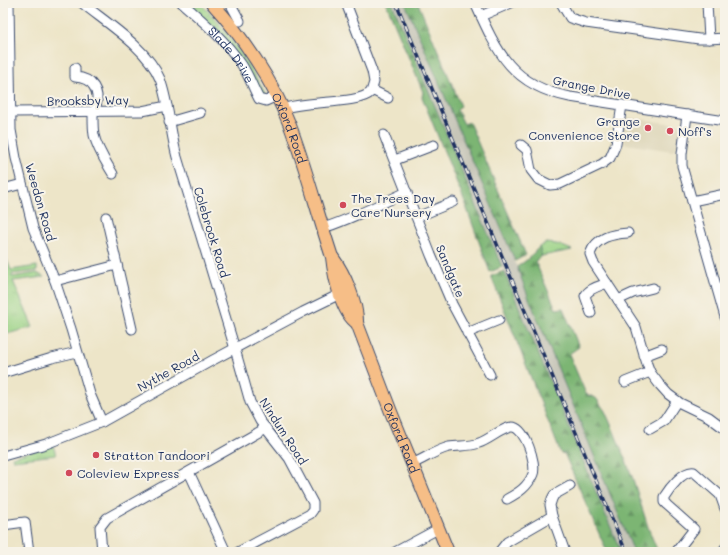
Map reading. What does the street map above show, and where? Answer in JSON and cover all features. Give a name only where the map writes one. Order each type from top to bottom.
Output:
[{"type":"main road","name":"Oxford Road","points":[[216,7],[246,45],[277,96],[283,109],[296,143],[332,257],[342,270],[345,292],[356,308],[358,316],[357,323],[382,391],[448,552]]},
{"type":"street","name":"Weedon Road","points":[[9,3],[10,112],[7,130],[33,228],[55,281],[90,394],[102,422]]},
{"type":"street","name":"Colebrook Road","points":[[82,3],[145,55],[154,67],[159,79],[179,163],[235,349]]},
{"type":"street","name":"Slade Drive","points":[[182,3],[213,31],[234,54],[246,72],[259,99],[266,101],[277,96]]},
{"type":"street","points":[[230,3],[240,22]]},
{"type":"street","points":[[283,109],[296,105],[362,98],[368,95],[372,90],[374,82],[372,71],[346,3]]},
{"type":"street","name":"Grange Drive","points":[[475,3],[494,44],[516,72],[531,83],[563,96],[725,121]]},
{"type":"street","points":[[481,16],[511,3]]},
{"type":"street","points":[[561,3],[570,18],[586,24],[678,36],[709,39],[725,38]]},
{"type":"street","points":[[707,3],[709,39]]},
{"type":"street","points":[[75,68],[75,77],[87,79],[95,88],[96,106],[94,127],[97,144],[113,174]]},
{"type":"street","points":[[372,90],[388,98]]},
{"type":"street","points":[[521,145],[528,153],[531,170],[538,179],[550,185],[560,184],[602,164],[610,158],[616,144],[622,105]]},
{"type":"street","name":"Brooksby Way","points":[[10,112],[142,111],[166,106]]},
{"type":"street","points":[[169,122],[200,113]]},
{"type":"street","points":[[687,115],[681,163],[725,317]]},
{"type":"street","name":"Sandgate","points":[[384,135],[452,304],[490,375]]},
{"type":"street","points":[[395,160],[434,145]]},
{"type":"street","points":[[3,189],[22,184]]},
{"type":"street","points":[[323,228],[345,221],[407,192]]},
{"type":"street","points":[[692,200],[725,194]]},
{"type":"street","points":[[417,217],[453,202]]},
{"type":"street","points":[[106,217],[132,329]]},
{"type":"street","points":[[628,233],[606,236],[595,244],[592,248],[590,257],[636,327],[650,372],[663,389],[677,401],[709,417],[725,429]]},
{"type":"street","points":[[55,281],[117,265]]},
{"type":"street","points":[[591,313],[585,296],[586,293],[607,283]]},
{"type":"street","points":[[618,300],[633,293],[653,288]]},
{"type":"street","name":"Nythe Road","points":[[3,456],[46,444],[102,422],[303,312],[345,292]]},
{"type":"street","points":[[467,332],[499,320]]},
{"type":"street","name":"Nindum Road","points":[[235,349],[250,402],[266,428],[289,458],[313,503],[313,510],[310,514],[251,549],[238,552]]},
{"type":"street","points":[[644,356],[662,349]]},
{"type":"street","points":[[3,373],[77,352]]},
{"type":"street","points":[[625,382],[650,372]]},
{"type":"street","points":[[650,429],[664,422],[677,401]]},
{"type":"street","points":[[102,552],[100,530],[104,519],[266,428]]},
{"type":"street","points":[[412,464],[445,448],[477,444],[508,428],[516,428],[522,433],[526,442],[533,461],[534,473],[524,488],[507,499]]},
{"type":"street","points":[[676,552],[694,529],[664,502],[664,497],[684,473],[690,471],[694,472],[715,490],[720,495],[725,509]]},
{"type":"street","points":[[189,472],[226,552]]},
{"type":"street","points":[[565,552],[552,516],[550,505],[553,497],[570,486]]},
{"type":"street","points":[[499,552],[507,542],[552,516]]},
{"type":"street","points":[[3,525],[30,522],[30,552]]},
{"type":"street","points":[[395,552],[438,529]]},
{"type":"street","points":[[722,552],[725,548]]},
{"type":"shaded area","points":[[392,3],[405,3],[517,267],[634,552],[621,552]]},
{"type":"shaded area","points":[[624,117],[682,125],[679,146],[672,151],[626,144],[621,137]]},
{"type":"green space","points":[[3,3],[5,3],[5,54],[3,54]]},
{"type":"green space","points":[[186,3],[200,3],[220,25],[246,60],[267,98],[262,98],[250,74]]},
{"type":"green space","points":[[386,3],[392,3],[502,267],[490,272],[463,198],[422,97],[423,92]]},
{"type":"green space","points":[[405,3],[418,3],[461,106],[457,110],[464,124],[469,122],[526,255],[515,261]]},
{"type":"green space","points":[[546,243],[557,244],[572,250],[542,256],[539,247]]},
{"type":"green space","points":[[539,247],[542,256],[535,261],[556,309],[563,308],[579,347],[569,354],[586,394],[596,398],[605,411],[632,476],[649,530],[658,552],[634,552],[528,296],[517,267],[528,259]]},
{"type":"green space","points":[[3,250],[11,270],[37,266],[37,271],[12,274],[12,277],[37,273],[44,277],[13,281],[33,327],[3,335]]},
{"type":"green space","points":[[504,271],[621,552],[607,552],[564,453],[561,454],[491,276]]},
{"type":"green space","points":[[53,445],[56,455],[13,460],[12,457]]},
{"type":"railway","points":[[396,3],[626,552]]},
{"type":"place","name":"Grange Convenience Store","points":[[648,128]]},
{"type":"place","name":"Noff's","points":[[670,131]]},
{"type":"place","name":"The Trees Day Care Nursery","points":[[343,205]]},
{"type":"place","name":"Stratton Tandoori","points":[[96,455]]},
{"type":"place","name":"Coleview Express","points":[[69,473]]}]
